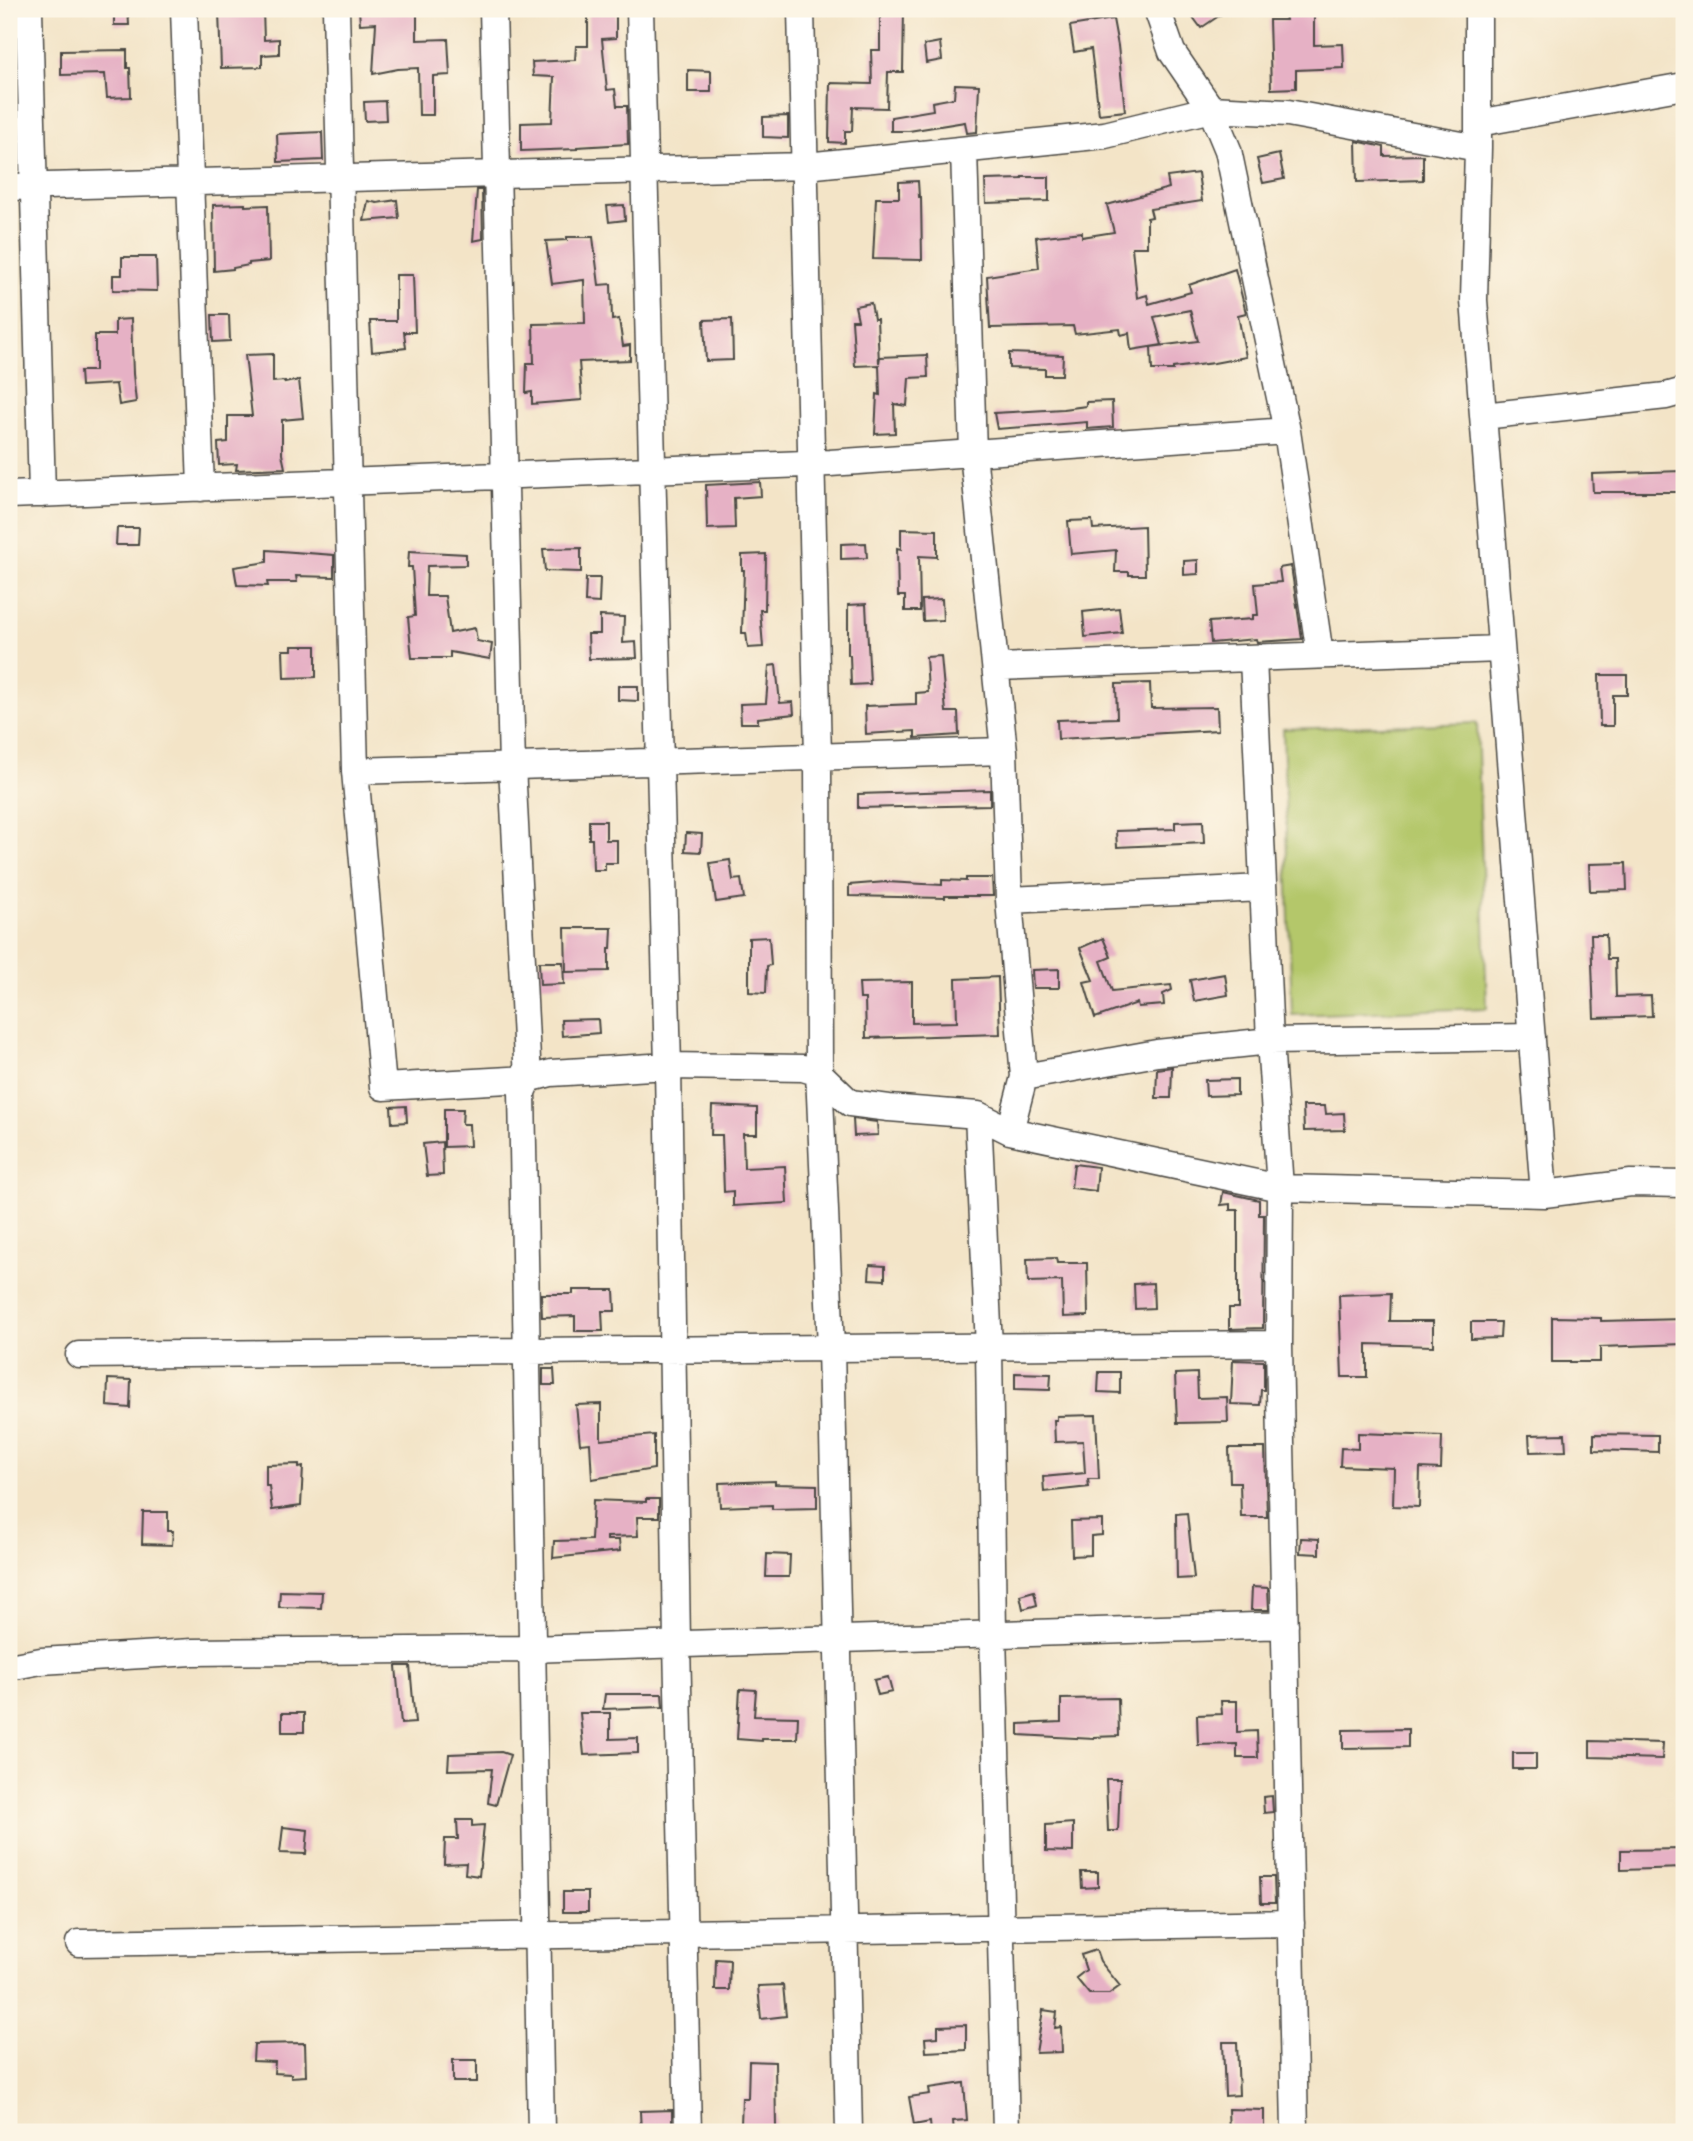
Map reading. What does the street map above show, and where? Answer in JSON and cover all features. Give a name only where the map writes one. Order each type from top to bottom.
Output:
[{"type":"street","points":[[29,9],[21,187],[42,494]]},
{"type":"street","points":[[184,9],[201,488]]},
{"type":"street","points":[[336,9],[355,771],[383,1087],[528,1079],[551,1073],[668,1066],[803,1068],[819,1073],[850,1102],[978,1115],[1010,1131],[1280,1188],[1544,1194],[1631,1183],[1684,1184]]},
{"type":"street","points":[[493,9],[512,766],[528,1079],[522,1092],[525,1350],[541,2132]]},
{"type":"street","points":[[640,9],[668,1066],[688,2132]]},
{"type":"street","points":[[801,9],[818,757],[819,1073],[831,1348],[849,2132]]},
{"type":"street","points":[[1157,9],[1172,52],[1211,109],[1228,150],[1287,431],[1320,655]]},
{"type":"street","points":[[1478,9],[1474,300],[1544,1194]]},
{"type":"street","points":[[21,187],[806,166],[1105,135],[1211,109],[1288,113],[1478,136],[1684,86]]},
{"type":"street","points":[[964,150],[973,453],[1004,751],[1009,900],[1024,1077],[1010,1131]]},
{"type":"street","points":[[1483,416],[1666,396],[1684,391]]},
{"type":"street","points":[[9,495],[812,464],[1287,431]]},
{"type":"street","points":[[996,667],[1501,649]]},
{"type":"street","points":[[1253,658],[1270,1041],[1280,1188],[1279,1344],[1295,2132]]},
{"type":"street","points":[[355,771],[1004,751]]},
{"type":"street","points":[[1009,900],[1264,888]]},
{"type":"street","points":[[1024,1077],[1157,1053],[1270,1041],[1532,1037]]},
{"type":"street","points":[[978,1115],[989,1346],[993,1633],[1006,2132]]},
{"type":"street","points":[[79,1355],[1279,1344]]},
{"type":"street","points":[[9,1667],[41,1661],[193,1652],[531,1648],[1285,1625]]},
{"type":"street","points":[[79,1943],[1291,1923]]},
{"type":"green space","points":[[1477,723],[1487,1008],[1292,1015],[1283,729]]},
{"type":"building","points":[[114,9],[128,9],[129,25],[114,25]]},
{"type":"building","points":[[359,9],[411,9],[411,14],[417,14],[417,40],[448,39],[450,75],[433,76],[433,115],[419,115],[418,68],[373,74],[376,23],[360,24]]},
{"type":"building","points":[[588,9],[616,9],[616,38],[602,39],[607,90],[615,89],[617,106],[627,106],[628,144],[521,151],[521,123],[552,122],[554,77],[533,76],[532,62],[575,60],[576,46],[588,46]]},
{"type":"building","points":[[880,9],[904,9],[903,72],[888,72],[887,108],[853,107],[852,131],[845,131],[845,143],[829,142],[830,83],[872,84],[871,50],[880,50]]},
{"type":"building","points":[[1187,9],[1229,9],[1201,28]]},
{"type":"building","points":[[1284,9],[1314,9],[1314,45],[1343,44],[1344,68],[1296,70],[1296,88],[1271,89],[1269,20],[1286,20]]},
{"type":"building","points":[[263,10],[264,40],[279,39],[279,54],[262,55],[262,67],[221,68],[219,12]]},
{"type":"building","points":[[1113,19],[1125,111],[1099,114],[1091,49],[1074,52],[1070,26]]},
{"type":"building","points":[[940,42],[942,60],[926,63],[924,45]]},
{"type":"building","points":[[127,50],[131,97],[107,98],[105,74],[61,75],[61,51]]},
{"type":"building","points":[[688,70],[711,71],[711,92],[688,92]]},
{"type":"building","points":[[955,84],[979,85],[977,132],[967,133],[965,122],[909,131],[891,131],[891,117],[933,110],[932,102],[954,98]]},
{"type":"building","points":[[385,101],[386,120],[365,121],[364,102]]},
{"type":"building","points":[[788,116],[788,138],[763,137],[763,117]]},
{"type":"building","points":[[322,132],[323,160],[278,162],[277,134]]},
{"type":"building","points":[[1356,141],[1384,147],[1384,156],[1423,155],[1423,180],[1357,182]]},
{"type":"building","points":[[1279,154],[1284,179],[1263,183],[1257,159]]},
{"type":"building","points":[[1198,173],[1202,201],[1150,209],[1152,217],[1147,218],[1147,247],[1132,247],[1137,298],[1147,295],[1149,304],[1191,292],[1189,285],[1235,269],[1246,313],[1238,315],[1246,357],[1173,370],[1152,370],[1151,347],[1198,341],[1190,310],[1154,317],[1162,345],[1131,350],[1129,333],[1121,335],[1120,329],[1075,334],[1073,326],[990,328],[987,276],[1039,268],[1036,237],[1082,232],[1082,237],[1114,232],[1107,205],[1169,188],[1167,177]]},
{"type":"building","points":[[1049,177],[1049,201],[986,203],[985,180]]},
{"type":"building","points":[[918,181],[921,197],[922,260],[873,259],[876,198],[899,198],[899,182]]},
{"type":"building","points":[[477,190],[482,190],[483,239],[473,241]]},
{"type":"building","points":[[397,200],[399,218],[364,221],[368,201],[377,203]]},
{"type":"building","points":[[213,205],[268,205],[269,261],[214,271]]},
{"type":"building","points":[[624,205],[625,220],[609,222],[607,206]]},
{"type":"building","points":[[567,237],[593,237],[599,285],[611,284],[612,320],[619,319],[623,346],[630,345],[630,360],[579,362],[582,400],[532,404],[532,392],[526,393],[527,363],[534,363],[533,324],[585,323],[584,280],[552,284],[546,241],[567,240]]},
{"type":"building","points":[[122,257],[156,257],[157,291],[113,290],[113,275],[122,275]]},
{"type":"building","points":[[396,275],[413,275],[415,332],[404,332],[406,348],[372,352],[370,321],[396,321]]},
{"type":"building","points":[[871,303],[874,319],[877,319],[879,363],[880,357],[927,355],[928,377],[909,378],[907,406],[894,404],[895,433],[875,434],[877,394],[880,395],[879,365],[855,366],[852,320],[858,320],[855,306]]},
{"type":"building","points":[[212,315],[229,315],[230,341],[213,342]]},
{"type":"building","points":[[131,319],[136,402],[119,405],[116,384],[81,386],[80,371],[95,371],[95,335],[115,335],[115,320]]},
{"type":"building","points":[[732,319],[733,360],[706,361],[704,320]]},
{"type":"building","points":[[1009,353],[1063,355],[1062,375],[1045,375],[1045,369],[1009,368]]},
{"type":"building","points":[[273,354],[273,382],[299,380],[303,418],[282,420],[282,454],[285,468],[236,470],[237,464],[219,465],[218,443],[228,442],[228,416],[252,416],[245,355]]},
{"type":"building","points":[[1112,401],[1113,427],[1087,429],[1087,422],[997,429],[994,413],[1063,409],[1086,406],[1086,402]]},
{"type":"building","points":[[1682,471],[1682,492],[1593,492],[1592,474]]},
{"type":"building","points":[[760,482],[761,496],[734,498],[735,528],[707,529],[706,485]]},
{"type":"building","points":[[1092,520],[1093,529],[1144,526],[1145,575],[1115,572],[1116,550],[1071,554],[1068,521]]},
{"type":"building","points":[[117,528],[139,528],[138,545],[116,545]]},
{"type":"building","points":[[901,529],[937,530],[937,557],[919,556],[920,611],[905,611],[905,596],[898,596],[897,548],[901,549]]},
{"type":"building","points":[[866,543],[867,558],[841,559],[841,544]]},
{"type":"building","points":[[581,548],[581,572],[545,571],[543,549]]},
{"type":"building","points":[[267,550],[334,555],[334,577],[296,576],[297,582],[267,582],[268,586],[237,585],[234,567],[267,562]]},
{"type":"building","points":[[409,551],[466,554],[466,565],[427,566],[426,596],[445,596],[450,633],[475,628],[477,641],[492,644],[490,659],[450,652],[450,658],[412,658],[408,617],[415,616],[412,567],[408,567]]},
{"type":"building","points":[[766,554],[765,610],[760,610],[763,647],[748,648],[746,633],[742,633],[742,555]]},
{"type":"building","points":[[1198,560],[1198,574],[1184,575],[1184,561]]},
{"type":"building","points":[[1291,566],[1302,639],[1211,643],[1209,622],[1253,619],[1253,615],[1258,615],[1255,584],[1281,582],[1279,568]]},
{"type":"building","points":[[586,578],[600,578],[599,603],[585,602]]},
{"type":"building","points":[[942,599],[943,620],[923,621],[922,600]]},
{"type":"building","points":[[866,604],[870,684],[851,685],[848,605]]},
{"type":"building","points":[[1119,608],[1122,633],[1085,637],[1083,612]]},
{"type":"building","points":[[600,616],[624,617],[623,643],[636,642],[637,658],[589,659],[588,634],[600,634]]},
{"type":"building","points":[[292,646],[316,646],[316,677],[284,678],[283,650],[292,650]]},
{"type":"building","points":[[941,656],[946,712],[958,712],[959,735],[915,738],[915,731],[866,734],[865,706],[916,704],[916,693],[928,692],[926,657]]},
{"type":"building","points":[[776,665],[780,703],[793,702],[794,714],[758,718],[758,723],[741,723],[740,704],[766,703],[769,666]]},
{"type":"building","points":[[1599,675],[1627,675],[1627,695],[1613,695],[1613,726],[1600,726]]},
{"type":"building","points":[[1150,683],[1151,708],[1217,707],[1218,730],[1058,739],[1057,720],[1117,718],[1116,684]]},
{"type":"building","points":[[618,686],[638,686],[638,701],[618,700]]},
{"type":"building","points":[[990,790],[990,805],[858,808],[858,794]]},
{"type":"building","points":[[589,821],[606,821],[606,840],[617,840],[617,863],[605,863],[605,870],[593,870]]},
{"type":"building","points":[[1203,821],[1204,843],[1117,847],[1116,831],[1175,829],[1175,822]]},
{"type":"building","points":[[686,833],[702,834],[701,852],[685,851]]},
{"type":"building","points":[[730,860],[733,880],[741,879],[744,898],[716,902],[710,863]]},
{"type":"building","points":[[1626,863],[1627,890],[1590,891],[1589,864]]},
{"type":"building","points":[[966,878],[992,878],[993,896],[849,896],[849,885],[886,882],[942,885],[942,880],[966,881]]},
{"type":"building","points":[[565,928],[612,928],[609,971],[566,972]]},
{"type":"building","points":[[1591,935],[1606,935],[1607,959],[1615,959],[1616,997],[1651,996],[1652,1016],[1594,1018]]},
{"type":"building","points":[[769,937],[771,965],[767,966],[766,993],[749,992],[749,938]]},
{"type":"building","points":[[1103,938],[1111,957],[1101,961],[1112,991],[1171,985],[1172,990],[1163,994],[1164,1005],[1138,1007],[1137,1003],[1095,1018],[1084,982],[1093,980],[1080,948]]},
{"type":"building","points":[[539,962],[563,962],[564,984],[540,985]]},
{"type":"building","points":[[1059,969],[1059,988],[1033,988],[1032,970]]},
{"type":"building","points":[[1225,974],[1228,995],[1194,1001],[1190,980]]},
{"type":"building","points":[[998,977],[1000,1034],[866,1038],[865,999],[860,999],[859,983],[912,982],[912,1023],[957,1022],[956,979]]},
{"type":"building","points":[[598,1019],[599,1033],[562,1036],[561,1020]]},
{"type":"building","points":[[1172,1067],[1171,1098],[1156,1098],[1157,1069]]},
{"type":"building","points":[[1237,1079],[1237,1095],[1206,1096],[1205,1080]]},
{"type":"building","points":[[406,1106],[407,1122],[392,1123],[391,1107]]},
{"type":"building","points":[[712,1106],[757,1108],[757,1134],[743,1134],[744,1168],[785,1166],[787,1203],[733,1206],[733,1191],[724,1192],[722,1135],[711,1135]]},
{"type":"building","points":[[1303,1106],[1325,1106],[1326,1114],[1344,1113],[1345,1130],[1304,1131]]},
{"type":"building","points":[[444,1109],[463,1109],[462,1124],[469,1124],[470,1146],[444,1147]]},
{"type":"building","points":[[853,1119],[877,1122],[878,1135],[854,1136]]},
{"type":"building","points":[[442,1142],[443,1175],[427,1176],[423,1144]]},
{"type":"building","points":[[1074,1164],[1098,1167],[1096,1191],[1071,1188]]},
{"type":"building","points":[[1223,1192],[1259,1200],[1259,1215],[1264,1215],[1263,1328],[1229,1329],[1229,1308],[1238,1308],[1238,1210],[1230,1210],[1230,1204],[1221,1205]]},
{"type":"building","points":[[1056,1258],[1057,1263],[1087,1263],[1088,1316],[1063,1317],[1062,1281],[1028,1282],[1027,1259]]},
{"type":"building","points":[[870,1265],[885,1266],[885,1280],[869,1279]]},
{"type":"building","points":[[1153,1283],[1154,1308],[1135,1309],[1134,1284]]},
{"type":"building","points":[[573,1290],[614,1290],[615,1311],[602,1311],[603,1331],[575,1331],[575,1316],[542,1317],[541,1294],[573,1294]]},
{"type":"building","points":[[1391,1293],[1390,1321],[1433,1321],[1433,1346],[1367,1344],[1367,1377],[1342,1377],[1339,1295]]},
{"type":"building","points":[[1552,1317],[1601,1318],[1601,1321],[1684,1319],[1684,1344],[1600,1347],[1600,1362],[1552,1362]]},
{"type":"building","points":[[1471,1322],[1501,1322],[1500,1338],[1471,1339]]},
{"type":"building","points":[[1233,1360],[1264,1361],[1264,1390],[1261,1390],[1260,1405],[1231,1404]]},
{"type":"building","points":[[543,1369],[554,1369],[555,1385],[543,1385]]},
{"type":"building","points":[[1099,1372],[1120,1372],[1120,1393],[1098,1392]]},
{"type":"building","points":[[1015,1373],[1051,1374],[1050,1390],[1015,1389]]},
{"type":"building","points":[[1197,1373],[1198,1398],[1227,1397],[1228,1422],[1177,1423],[1175,1374]]},
{"type":"building","points":[[108,1379],[131,1380],[130,1408],[107,1406]]},
{"type":"building","points":[[601,1404],[601,1440],[654,1435],[654,1469],[592,1479],[590,1443],[580,1444],[576,1405]]},
{"type":"building","points":[[1096,1415],[1099,1479],[1088,1479],[1089,1487],[1044,1492],[1043,1477],[1085,1473],[1083,1441],[1055,1442],[1054,1420],[1057,1420],[1057,1416]]},
{"type":"building","points":[[1358,1433],[1442,1436],[1441,1469],[1420,1468],[1419,1507],[1393,1506],[1394,1468],[1340,1466],[1341,1448],[1358,1449]]},
{"type":"building","points":[[1565,1434],[1566,1451],[1530,1452],[1529,1435]]},
{"type":"building","points":[[1594,1434],[1658,1435],[1658,1452],[1594,1450]]},
{"type":"building","points":[[1229,1448],[1265,1448],[1267,1517],[1241,1517],[1240,1482],[1230,1482]]},
{"type":"building","points":[[299,1464],[299,1468],[303,1467],[301,1506],[272,1510],[269,1486],[266,1486],[266,1465]]},
{"type":"building","points":[[775,1481],[775,1484],[817,1485],[817,1508],[772,1509],[772,1505],[720,1507],[719,1483]]},
{"type":"building","points":[[646,1499],[659,1499],[659,1517],[637,1517],[638,1536],[607,1537],[607,1540],[619,1540],[620,1551],[553,1558],[554,1541],[591,1540],[593,1500],[646,1502]]},
{"type":"building","points":[[143,1512],[168,1512],[168,1531],[173,1531],[172,1545],[142,1544]]},
{"type":"building","points":[[1187,1513],[1194,1578],[1177,1579],[1176,1514]]},
{"type":"building","points":[[1102,1520],[1102,1535],[1091,1536],[1091,1555],[1072,1556],[1071,1521]]},
{"type":"building","points":[[1301,1538],[1319,1539],[1319,1554],[1300,1553]]},
{"type":"building","points":[[767,1554],[790,1555],[789,1577],[766,1577]]},
{"type":"building","points":[[1252,1587],[1268,1588],[1269,1610],[1251,1610]]},
{"type":"building","points":[[280,1591],[322,1592],[321,1608],[279,1607]]},
{"type":"building","points":[[1034,1591],[1037,1605],[1023,1609],[1020,1595]]},
{"type":"building","points":[[396,1666],[410,1666],[415,1723],[401,1724]]},
{"type":"building","points":[[888,1677],[892,1692],[878,1695],[874,1680]]},
{"type":"building","points":[[740,1689],[756,1690],[754,1716],[798,1717],[797,1739],[737,1739]]},
{"type":"building","points":[[605,1694],[662,1694],[663,1707],[603,1709]]},
{"type":"building","points":[[1118,1698],[1119,1736],[1094,1739],[1019,1735],[1019,1724],[1061,1722],[1061,1699]]},
{"type":"building","points":[[1221,1701],[1237,1701],[1237,1732],[1257,1731],[1258,1758],[1237,1758],[1237,1744],[1198,1745],[1197,1715],[1222,1714]]},
{"type":"building","points":[[282,1713],[304,1713],[304,1732],[282,1732]]},
{"type":"building","points":[[580,1713],[610,1713],[610,1739],[638,1738],[638,1753],[584,1755]]},
{"type":"building","points":[[1408,1729],[1408,1747],[1343,1748],[1343,1730]]},
{"type":"building","points":[[1590,1741],[1663,1743],[1662,1759],[1590,1757]]},
{"type":"building","points":[[501,1752],[510,1755],[496,1805],[488,1803],[492,1769],[448,1770],[449,1754]]},
{"type":"building","points":[[1513,1753],[1536,1753],[1536,1769],[1513,1769]]},
{"type":"building","points":[[1106,1779],[1120,1779],[1118,1831],[1108,1831]]},
{"type":"building","points":[[1272,1796],[1273,1812],[1264,1813],[1263,1797]]},
{"type":"building","points":[[457,1820],[472,1820],[472,1826],[484,1825],[479,1876],[465,1874],[466,1863],[444,1864],[445,1839],[458,1839]]},
{"type":"building","points":[[1073,1823],[1073,1852],[1046,1851],[1046,1825]]},
{"type":"building","points":[[283,1827],[308,1830],[306,1854],[280,1853]]},
{"type":"building","points":[[1684,1849],[1684,1868],[1621,1870],[1621,1850]]},
{"type":"building","points":[[1081,1872],[1098,1872],[1098,1887],[1082,1888]]},
{"type":"building","points":[[1260,1877],[1274,1877],[1275,1903],[1261,1903]]},
{"type":"building","points":[[563,1892],[588,1892],[588,1912],[563,1912]]},
{"type":"building","points":[[1096,1950],[1100,1961],[1120,1986],[1109,1994],[1089,1994],[1076,1978],[1086,1970],[1081,1955]]},
{"type":"building","points":[[716,1959],[730,1960],[729,1990],[715,1990]]},
{"type":"building","points":[[783,1985],[786,2016],[761,2019],[758,1986]]},
{"type":"building","points":[[1043,2010],[1057,2012],[1055,2028],[1061,2027],[1062,2052],[1036,2053]]},
{"type":"building","points":[[966,2025],[966,2050],[926,2052],[925,2038],[938,2037],[938,2026]]},
{"type":"building","points":[[1223,2042],[1237,2042],[1239,2095],[1225,2096]]},
{"type":"building","points":[[305,2043],[306,2076],[291,2077],[291,2074],[274,2073],[275,2062],[253,2061],[254,2044]]},
{"type":"building","points":[[453,2060],[477,2060],[477,2082],[453,2082]]},
{"type":"building","points":[[749,2061],[775,2062],[776,2128],[741,2125],[742,2098],[748,2098]]},
{"type":"building","points":[[964,2083],[967,2120],[953,2121],[954,2132],[931,2132],[930,2122],[914,2125],[909,2097],[930,2094],[929,2088]]},
{"type":"building","points":[[1228,2109],[1264,2110],[1264,2132],[1229,2132]]},
{"type":"building","points":[[672,2110],[672,2132],[641,2132],[640,2111]]}]
